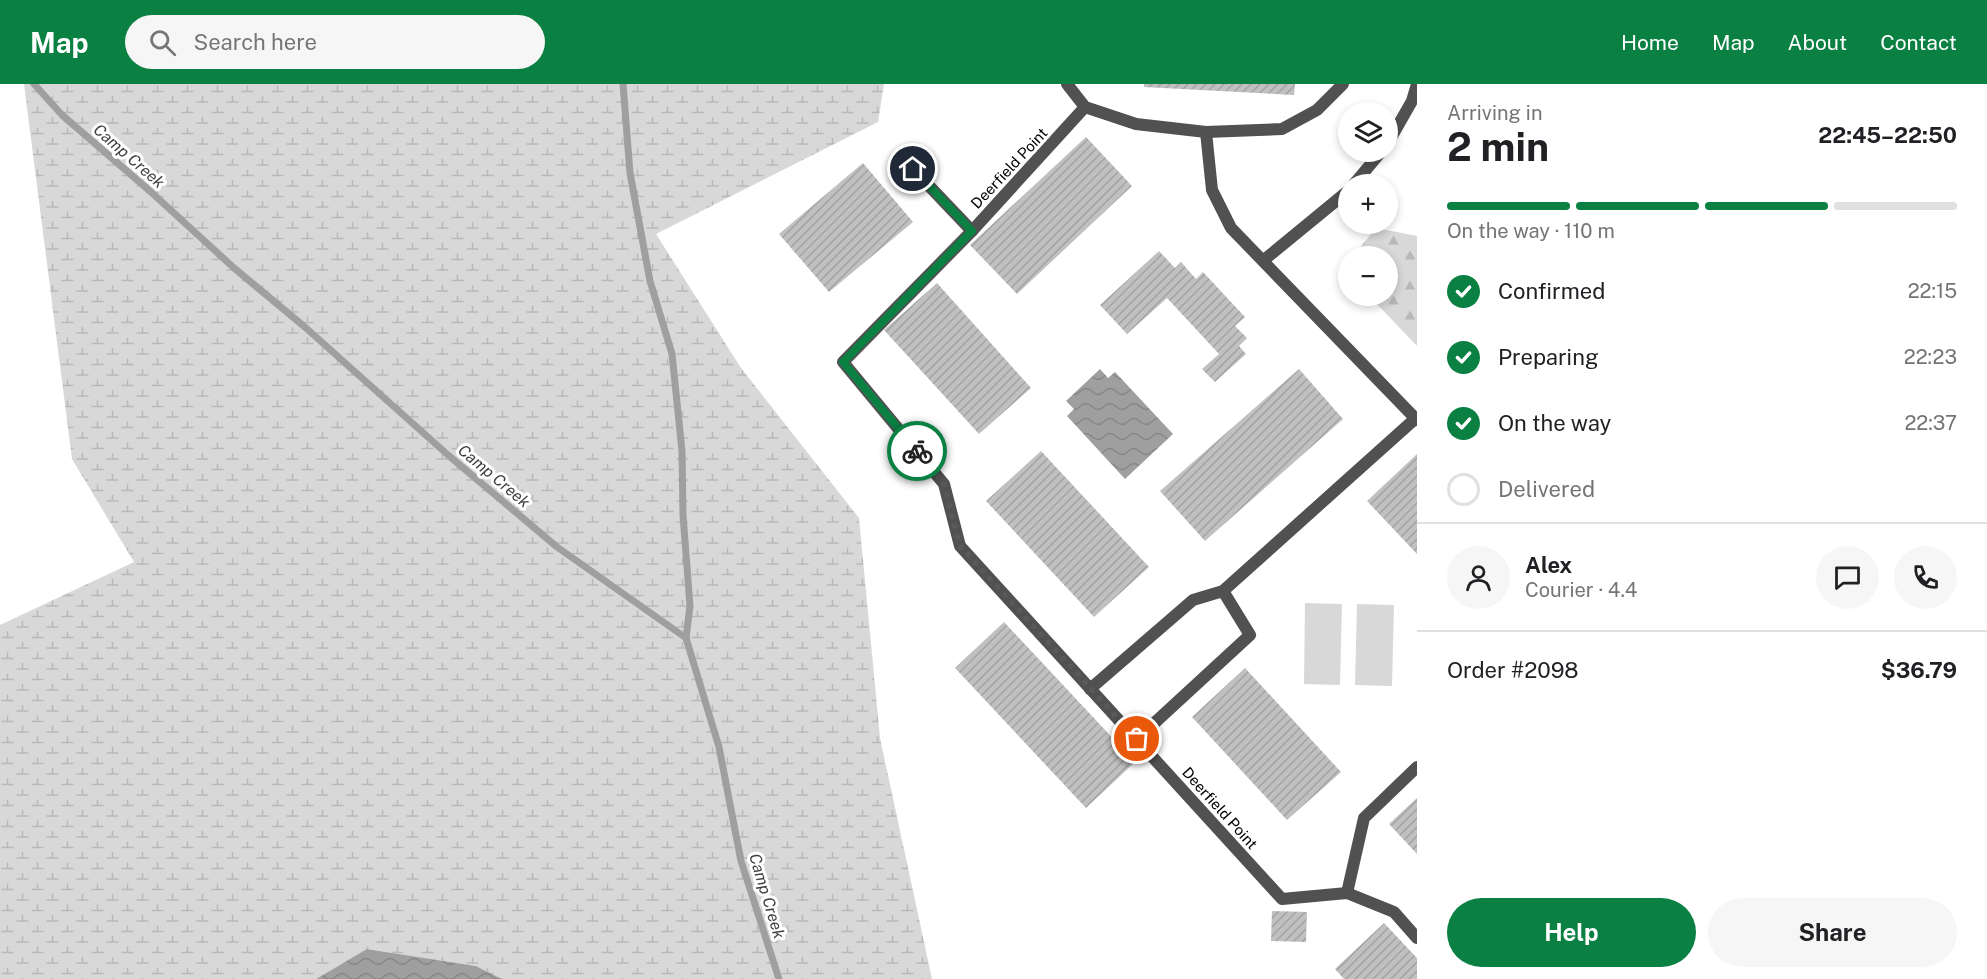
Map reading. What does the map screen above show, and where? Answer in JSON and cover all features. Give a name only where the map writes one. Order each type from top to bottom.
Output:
[{"type":"street","points":[[1067,84],[1084,107],[1136,124],[1206,132],[1282,129],[1317,110],[1343,84]]},
{"type":"street","points":[[1398,126],[1412,101],[1417,84]]},
{"type":"street","name":"Deerfield Point","points":[[1084,107],[972,231],[843,362],[944,484],[960,546],[1282,899],[1347,893],[1394,912],[1417,938]]},
{"type":"street","points":[[1090,688],[1193,600],[1223,591],[1416,419],[1231,228],[1212,190],[1206,132]]},
{"type":"street","points":[[1362,174],[1373,162]]},
{"type":"street","points":[[913,169],[972,231]]},
{"type":"street","points":[[1263,260],[1338,199]]},
{"type":"street","points":[[1137,739],[1250,635],[1223,591]]},
{"type":"street","points":[[1347,893],[1364,818],[1417,767]]},
{"type":"green space","points":[[24,84],[884,84],[878,122],[656,234],[741,368],[859,518],[880,738],[932,979],[502,979],[476,966],[368,949],[316,979],[0,979],[0,625],[134,562],[72,459]]},
{"type":"green space","points":[[1398,232],[1417,236],[1417,346],[1379,306],[1398,306],[1398,246],[1361,246],[1371,234]]},
{"type":"green space","points":[[1305,603],[1342,604],[1340,685],[1304,684]]},
{"type":"green space","points":[[1357,604],[1394,605],[1392,686],[1355,685]]},
{"type":"water","points":[[1100,369],[1108,378],[1115,372],[1173,434],[1125,479],[1067,416],[1074,409],[1066,401]]},
{"type":"water","points":[[367,949],[476,966],[502,979],[316,979]]},
{"type":"building","points":[[1144,84],[1295,84],[1294,95],[1144,87]]},
{"type":"building","points":[[1086,137],[1132,186],[1017,294],[970,245]]},
{"type":"building","points":[[863,163],[913,222],[829,292],[779,234]]},
{"type":"building","points":[[1159,251],[1175,268],[1181,262],[1196,279],[1203,272],[1245,317],[1235,326],[1247,338],[1239,346],[1246,354],[1215,382],[1202,369],[1219,354],[1167,298],[1127,334],[1100,305]]},
{"type":"building","points":[[937,283],[1031,388],[979,434],[884,330]]},
{"type":"building","points":[[1299,369],[1343,419],[1205,541],[1160,491]]},
{"type":"building","points":[[1041,451],[1149,567],[1094,617],[986,501]]},
{"type":"building","points":[[1417,454],[1417,554],[1367,501]]},
{"type":"building","points":[[1004,622],[1135,762],[1086,808],[955,668]]},
{"type":"building","points":[[1245,668],[1341,772],[1287,820],[1192,717]]},
{"type":"building","points":[[1417,798],[1417,854],[1389,824]]},
{"type":"building","points":[[1272,911],[1307,912],[1306,942],[1271,941]]},
{"type":"building","points":[[1384,923],[1417,958],[1417,979],[1344,979],[1335,969]]},
{"type":"waterway","name":"Camp Creek","points":[[34,84],[62,115],[448,455],[557,547],[686,638],[719,747],[741,861],[779,979]]},
{"type":"waterway","points":[[623,84],[630,173],[650,281],[672,354],[682,451],[683,515],[690,606],[686,638]]},
{"type":"way so far","points":[[917,451],[944,484],[960,546],[1137,739]]},
{"type":"route","points":[[913,169],[972,231],[843,362],[917,451]]}]
